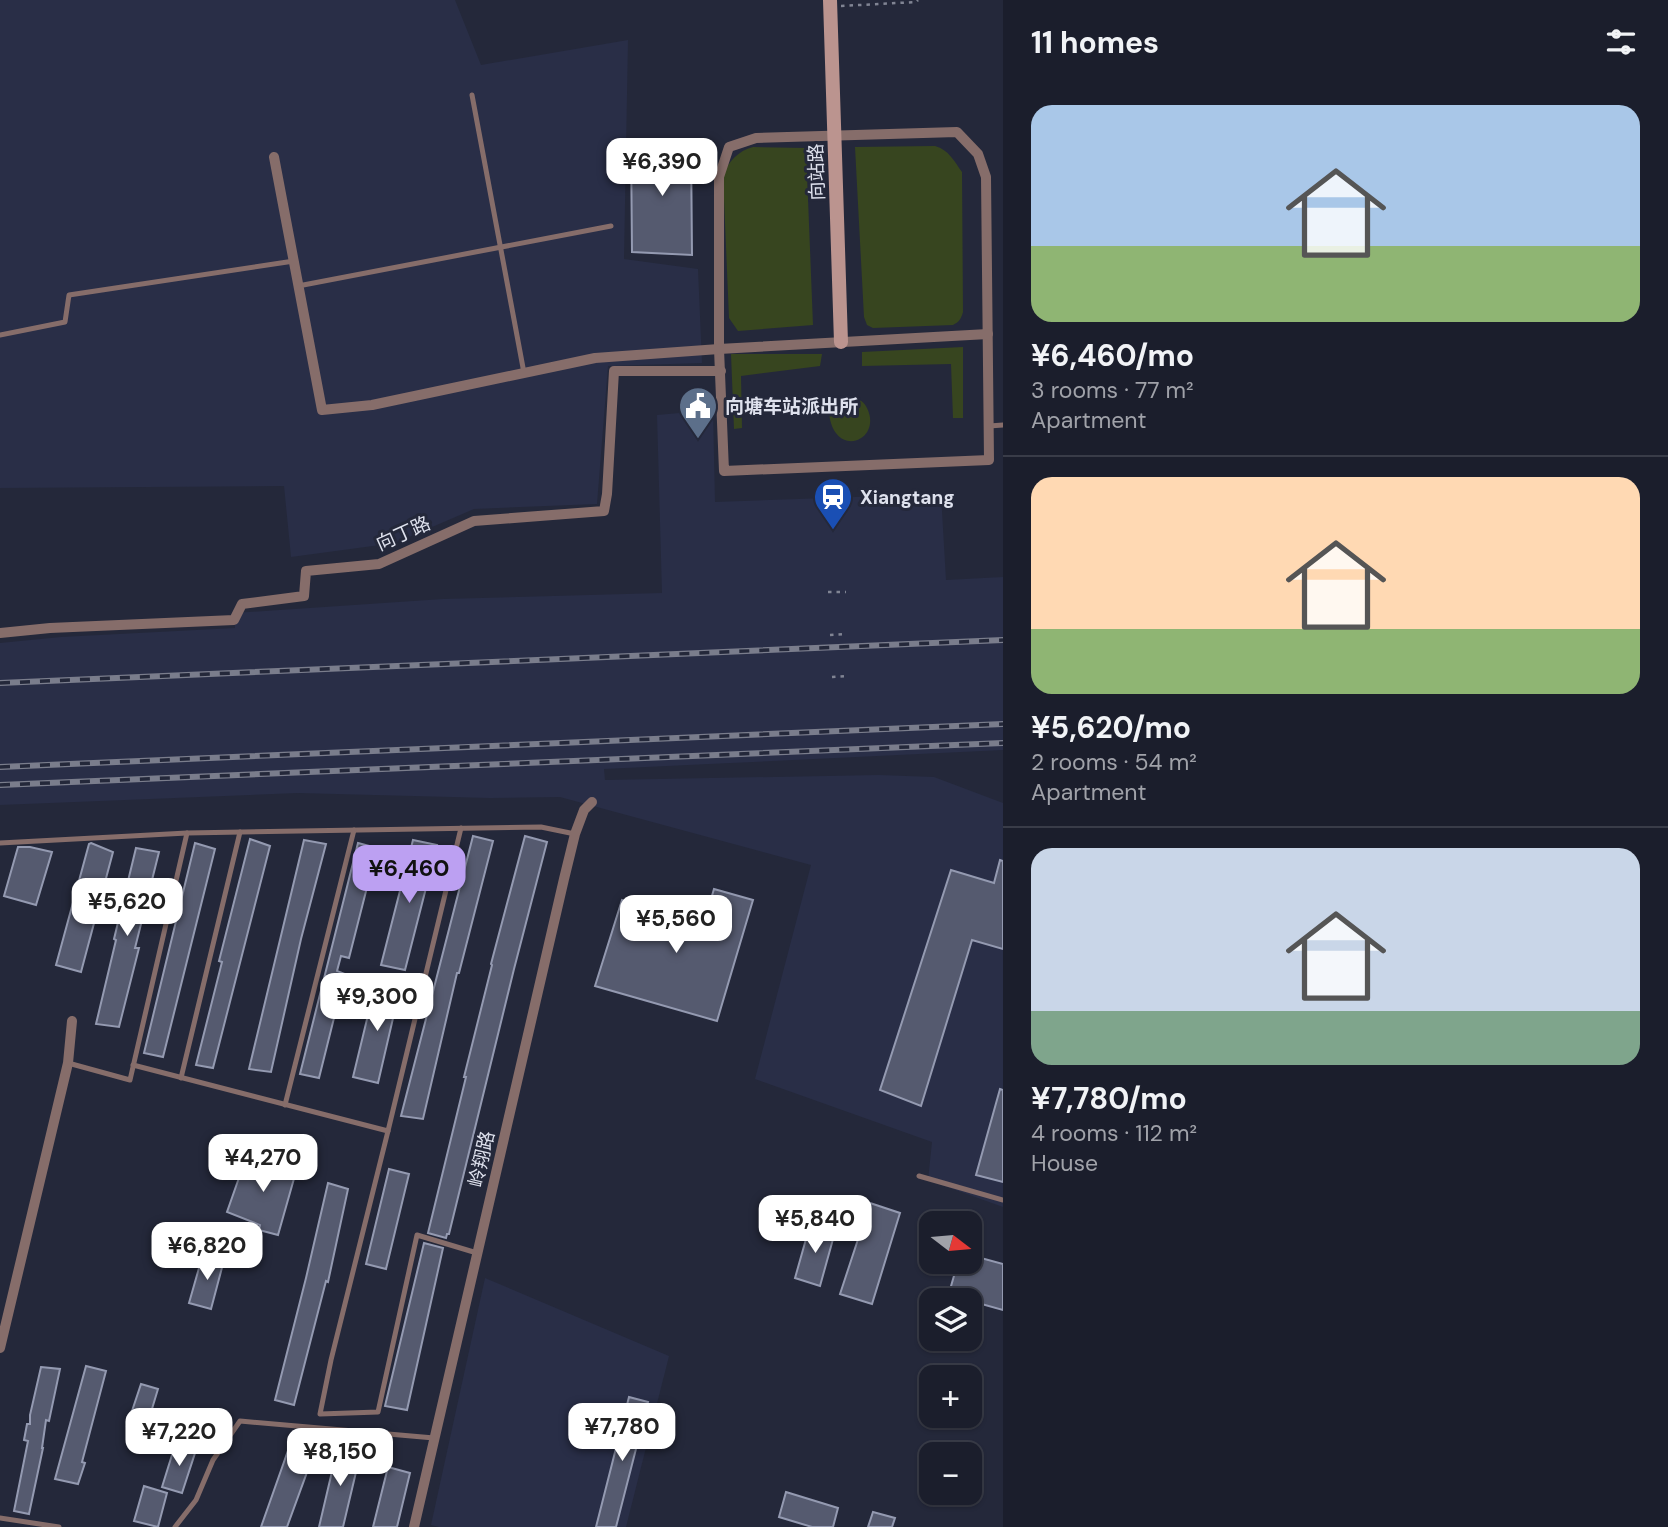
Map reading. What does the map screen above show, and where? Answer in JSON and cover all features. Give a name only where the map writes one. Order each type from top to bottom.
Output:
[{"type":"street","name":"向站路","points":[[830,3],[841,342]]},
{"type":"street","points":[[957,132],[978,154],[986,177],[988,334],[989,460],[724,471],[719,349],[719,177],[729,147],[756,138],[957,132]]},
{"type":"street","points":[[274,157],[322,411],[372,405],[595,358],[988,334]]},
{"type":"street","name":"向丁路","points":[[0,633],[50,628],[234,620],[242,604],[304,596],[306,571],[379,564],[474,521],[604,511],[614,371],[721,370]]},
{"type":"street","name":"岭翔路","points":[[414,1527],[575,834],[584,810],[592,802]]},
{"type":"street","points":[[0,1348],[68,1063],[72,1021]]},
{"type":"lane","points":[[472,95],[524,373]]},
{"type":"lane","points":[[298,286],[611,226]]},
{"type":"lane","points":[[0,335],[65,323],[69,295],[293,261]]},
{"type":"lane","points":[[989,426],[1003,425]]},
{"type":"lane","points":[[0,843],[187,833],[461,828],[541,827],[575,834]]},
{"type":"lane","points":[[461,828],[320,1414],[378,1412],[417,1235],[477,1252]]},
{"type":"lane","points":[[285,1105],[354,830]]},
{"type":"lane","points":[[181,1077],[240,832]]},
{"type":"lane","points":[[68,1063],[130,1080],[187,833]]},
{"type":"lane","points":[[133,1065],[387,1132]]},
{"type":"lane","points":[[919,1175],[1003,1200]]},
{"type":"lane","points":[[175,1527],[195,1500],[213,1460],[240,1422],[434,1438]]},
{"type":"lane","points":[[0,1518],[59,1527]]},
{"type":"path","points":[[830,3],[918,0]]},
{"type":"path","points":[[828,592],[846,592]]},
{"type":"path","points":[[830,635],[846,634]]},
{"type":"path","points":[[832,677],[846,676]]},
{"type":"shaded area","points":[[0,0],[455,0],[481,65],[628,40],[624,259],[698,269],[702,363],[608,366],[597,504],[474,509],[395,543],[291,557],[284,486],[0,488]]},
{"type":"shaded area","points":[[713,410],[715,502],[941,494],[946,580],[1003,577],[1003,750],[604,769],[605,780],[879,775],[934,777],[1003,803],[1003,1207],[928,1180],[932,1142],[755,1079],[811,865],[560,797],[298,793],[0,805],[0,643],[61,637],[235,628],[234,613],[443,599],[662,593],[657,415]]},
{"type":"shaded area","points":[[485,1278],[669,1356],[626,1527],[431,1525]]},
{"type":"green space","points":[[935,146],[948,153],[962,172],[963,312],[953,325],[873,328],[867,325],[864,317],[855,147]]},
{"type":"green space","points":[[753,147],[806,148],[813,325],[738,331],[729,318],[723,175],[735,157]]},
{"type":"green space","points":[[963,347],[963,418],[953,418],[951,364],[862,366],[862,352]]},
{"type":"green space","points":[[731,354],[822,354],[820,366],[741,376],[742,428],[734,429]]},
{"type":"green space","points":[[849,397],[864,403],[870,420],[869,429],[863,436],[847,441],[839,437],[833,428],[829,413],[840,401]]},
{"type":"building","points":[[631,141],[691,143],[692,255],[632,252]]},
{"type":"building","points":[[473,836],[493,841],[457,973],[423,1119],[401,1116]]},
{"type":"building","points":[[525,836],[547,842],[446,1238],[428,1233],[491,964]]},
{"type":"building","points":[[250,839],[270,846],[213,1068],[196,1065],[222,962],[219,961]]},
{"type":"building","points":[[304,840],[326,844],[271,1072],[249,1069]]},
{"type":"building","points":[[413,840],[437,845],[405,970],[381,965]]},
{"type":"building","points":[[91,843],[113,852],[81,972],[56,965]]},
{"type":"building","points":[[195,843],[215,849],[163,1057],[144,1053]]},
{"type":"building","points":[[358,843],[377,848],[349,958],[341,956],[337,971],[345,974],[319,1078],[300,1074]]},
{"type":"building","points":[[18,847],[52,852],[36,905],[4,896]]},
{"type":"building","points":[[136,848],[159,852],[135,948],[139,948],[119,1027],[96,1024],[116,940],[114,939]]},
{"type":"building","points":[[1000,860],[1003,861],[1003,949],[972,940],[921,1106],[880,1090],[951,870],[994,883]]},
{"type":"building","points":[[714,889],[753,900],[717,1021],[595,986],[622,900],[703,926]]},
{"type":"building","points":[[376,982],[400,988],[378,1083],[353,1077]]},
{"type":"building","points":[[1000,1089],[1003,1090],[1003,1182],[976,1175]]},
{"type":"building","points":[[247,1155],[278,1168],[279,1164],[297,1168],[278,1235],[259,1230],[260,1225],[227,1212]]},
{"type":"building","points":[[389,1169],[409,1174],[386,1269],[366,1264]]},
{"type":"building","points":[[328,1183],[348,1189],[328,1282],[326,1281],[294,1405],[275,1400]]},
{"type":"building","points":[[870,1203],[900,1213],[872,1304],[840,1294]]},
{"type":"building","points":[[810,1225],[835,1232],[820,1286],[795,1278]]},
{"type":"building","points":[[424,1243],[443,1248],[407,1410],[385,1406]]},
{"type":"building","points":[[203,1254],[224,1260],[211,1309],[189,1303]]},
{"type":"building","points":[[982,1258],[1003,1264],[1003,1310],[982,1304],[982,1288],[950,1288],[955,1274],[982,1274]]},
{"type":"building","points":[[86,1366],[106,1371],[78,1484],[55,1479]]},
{"type":"building","points":[[41,1367],[60,1369],[49,1421],[46,1420],[29,1514],[14,1511],[28,1441],[24,1440],[27,1424],[30,1424]]},
{"type":"building","points":[[141,1384],[158,1389],[145,1432],[127,1426]]},
{"type":"building","points":[[629,1397],[648,1402],[616,1527],[596,1527]]},
{"type":"building","points":[[176,1442],[196,1450],[182,1493],[162,1487]]},
{"type":"building","points":[[290,1445],[314,1453],[287,1527],[261,1527]]},
{"type":"building","points":[[338,1446],[361,1451],[343,1527],[319,1527]]},
{"type":"building","points":[[388,1467],[410,1473],[397,1527],[373,1527]]},
{"type":"building","points":[[144,1486],[167,1493],[158,1527],[134,1521]]},
{"type":"building","points":[[786,1492],[838,1508],[833,1527],[812,1527],[779,1517]]},
{"type":"building","points":[[873,1512],[895,1518],[892,1527],[868,1527]]},
{"type":"railway","points":[[0,683],[1003,640]]},
{"type":"railway","points":[[0,767],[1003,724]]},
{"type":"railway","points":[[0,785],[1003,743]]},
{"type":"place","name":"向塘车站派出所","points":[[698,440]]},
{"type":"place","name":"Xiangtang","points":[[833,531]]}]
